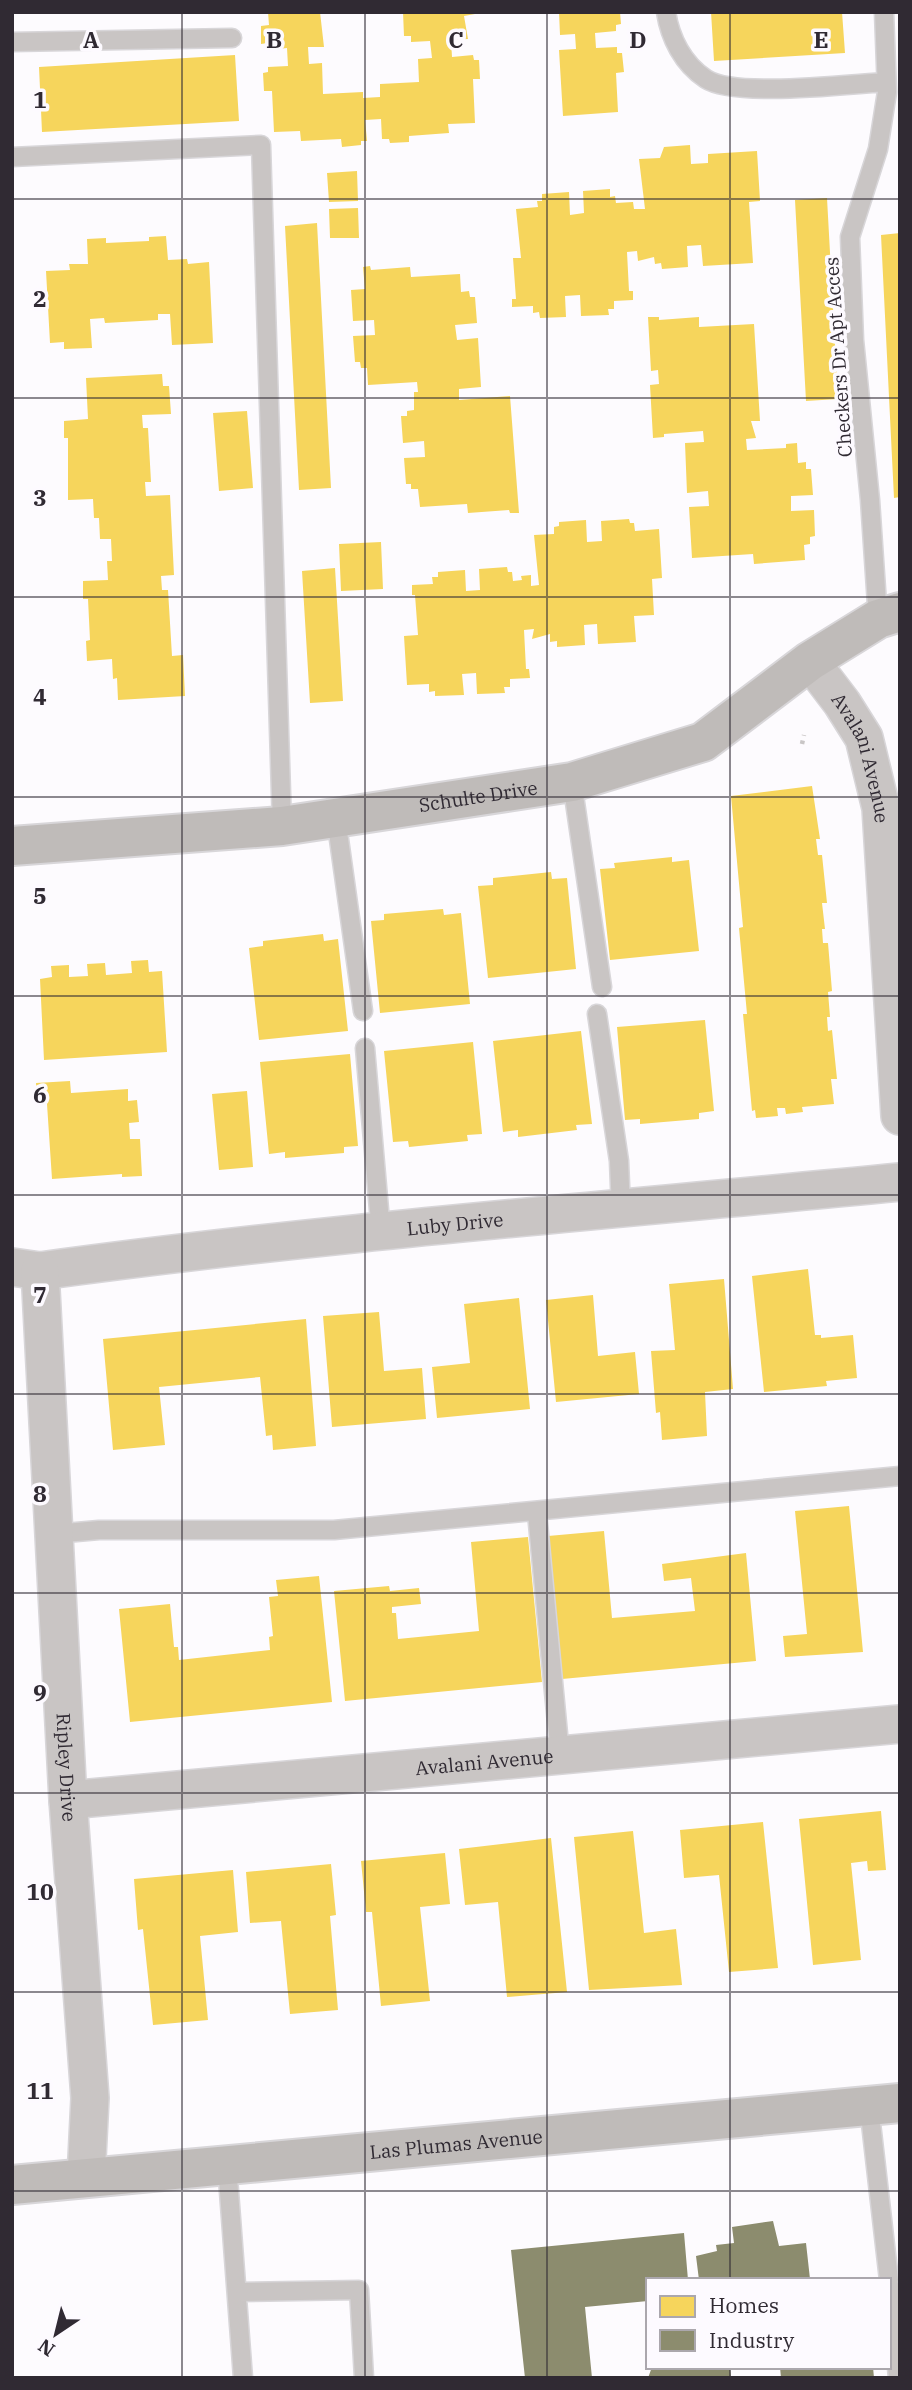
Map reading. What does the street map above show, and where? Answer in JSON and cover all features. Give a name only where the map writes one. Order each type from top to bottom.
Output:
[{"type":"street","name":"Schulte Drive","points":[[12,846],[282,826],[572,782],[703,742],[810,661],[889,616]]},
{"type":"street","name":"Avalani Avenue","points":[[810,661],[864,738],[881,808],[900,1116]]},
{"type":"street","name":"Luby Drive","points":[[26,1269],[227,1245],[380,1233],[900,1182]]},
{"type":"street","name":"Ripley Drive","points":[[26,1269],[54,1534],[68,1800],[90,2098],[86,2178]]},
{"type":"street","name":"Avalani Avenue","points":[[68,1800],[900,1724]]},
{"type":"street","name":"Las Plumas Avenue","points":[[12,2185],[884,2105]]},
{"type":"lane","points":[[666,12],[675,48],[707,79],[743,88],[887,82]]},
{"type":"lane","name":"Checkers Dr Apt Acces","points":[[884,12],[887,82],[878,149],[850,237],[854,341],[870,500],[889,616]]},
{"type":"lane","points":[[12,42],[232,38]]},
{"type":"lane","points":[[12,157],[261,145],[282,826]]},
{"type":"lane","points":[[572,782],[602,986]]},
{"type":"lane","points":[[336,818],[363,1012]]},
{"type":"lane","points":[[597,1014],[619,1161],[621,1210]]},
{"type":"lane","points":[[365,1048],[380,1233]]},
{"type":"lane","points":[[54,1534],[99,1530],[334,1530],[537,1513],[900,1476]]},
{"type":"lane","points":[[537,1513],[560,1755]]},
{"type":"lane","points":[[884,2105],[889,2278]]},
{"type":"lane","points":[[227,2165],[243,2378]]},
{"type":"lane","points":[[237,2292],[359,2290],[363,2378]]},
{"type":"lane","points":[[891,2303],[898,2378]]},
{"type":"path","points":[[802,744],[804,735]]},
{"type":"building: Homes","points":[[268,12],[320,12],[324,47],[308,47],[309,64],[322,63],[323,94],[363,92],[363,98],[380,97],[380,84],[419,82],[418,59],[432,58],[430,41],[411,42],[411,36],[404,36],[403,12],[486,12],[464,16],[468,39],[451,40],[452,57],[473,55],[474,60],[479,60],[480,79],[473,79],[475,123],[448,124],[449,133],[409,136],[409,142],[390,143],[389,139],[382,139],[381,119],[365,120],[367,141],[361,141],[361,145],[342,147],[341,139],[301,141],[300,131],[274,132],[272,91],[264,91],[263,73],[268,72],[268,67],[288,66],[287,48],[268,50],[268,43],[261,44],[261,26],[269,25]]},
{"type":"building: Homes","points":[[559,12],[620,12],[621,24],[616,25],[616,31],[595,33],[596,48],[617,47],[617,53],[622,53],[624,72],[616,73],[618,112],[563,116],[559,50],[576,49],[575,34],[560,35]]},
{"type":"building: Homes","points":[[711,12],[842,12],[845,53],[714,61]]},
{"type":"building: Homes","points":[[235,55],[239,121],[42,132],[39,67]]},
{"type":"building: Homes","points":[[690,145],[691,164],[708,163],[708,154],[757,151],[760,201],[749,202],[753,263],[703,266],[701,245],[687,246],[688,267],[662,269],[661,263],[655,264],[654,257],[638,261],[637,251],[627,252],[629,291],[633,291],[633,300],[614,301],[614,309],[608,309],[609,315],[581,316],[580,295],[565,296],[566,317],[540,318],[539,312],[533,313],[533,306],[512,307],[512,299],[516,299],[513,258],[521,258],[516,209],[538,207],[537,201],[542,201],[542,194],[569,192],[570,215],[584,213],[583,191],[610,189],[610,197],[615,196],[616,203],[633,202],[634,209],[645,209],[639,159],[660,158],[664,147]]},
{"type":"building: Homes","points":[[357,171],[358,201],[329,202],[327,173]]},
{"type":"building: Homes","points":[[827,198],[838,399],[806,401],[795,200]]},
{"type":"building: Homes","points":[[358,208],[359,238],[330,238],[329,209]]},
{"type":"building: Homes","points":[[317,223],[331,488],[299,490],[285,226]]},
{"type":"building: Homes","points":[[900,233],[900,497],[894,498],[881,235]]},
{"type":"building: Homes","points":[[166,236],[168,260],[187,259],[188,264],[209,262],[213,343],[172,345],[170,314],[158,314],[158,320],[105,323],[104,318],[90,319],[92,348],[64,349],[64,342],[50,343],[46,271],[70,270],[69,264],[88,264],[87,239],[106,238],[106,243],[149,241],[149,237]]},
{"type":"building: Homes","points":[[370,266],[371,270],[410,267],[411,277],[460,274],[461,292],[469,291],[470,297],[475,297],[477,323],[455,325],[457,340],[478,338],[481,387],[459,389],[459,400],[510,396],[519,513],[510,513],[509,510],[468,513],[467,504],[420,507],[418,489],[411,489],[411,484],[406,484],[404,458],[425,457],[424,441],[403,443],[401,416],[407,416],[407,411],[414,410],[417,382],[368,385],[367,368],[361,368],[360,362],[355,362],[353,336],[375,335],[374,320],[353,321],[351,290],[365,289],[363,267]]},
{"type":"building: Homes","points":[[648,317],[659,317],[659,320],[699,317],[699,327],[754,324],[760,421],[751,421],[756,438],[746,439],[747,450],[786,448],[786,444],[797,443],[798,463],[806,462],[806,469],[811,469],[813,495],[791,496],[791,511],[814,510],[815,536],[810,537],[810,544],[804,545],[805,560],[754,564],[753,554],[692,558],[689,507],[709,506],[708,491],[687,493],[685,443],[704,442],[703,431],[664,434],[664,437],[653,438],[650,385],[659,384],[658,370],[651,371]]},
{"type":"building: Homes","points":[[162,374],[163,386],[169,386],[171,414],[142,415],[143,428],[148,428],[151,482],[145,482],[146,496],[170,495],[174,575],[161,576],[162,590],[168,590],[172,656],[183,655],[185,696],[118,700],[117,678],[113,679],[112,659],[87,661],[86,641],[90,640],[88,599],[83,599],[83,581],[108,580],[107,561],[112,561],[111,539],[100,539],[99,518],[94,518],[93,499],[68,500],[68,438],[64,438],[64,421],[88,419],[86,378]]},
{"type":"building: Homes","points":[[247,411],[253,488],[219,491],[213,413]]},
{"type":"building: Homes","points":[[629,519],[630,523],[634,523],[635,531],[659,529],[662,578],[652,579],[654,615],[634,616],[636,642],[598,644],[597,624],[584,625],[585,645],[557,647],[557,641],[550,642],[550,634],[532,639],[534,629],[524,630],[526,669],[529,669],[530,678],[510,679],[510,687],[504,687],[505,693],[477,694],[476,673],[462,674],[464,695],[435,696],[435,691],[429,692],[429,684],[407,685],[404,636],[418,635],[412,585],[433,584],[432,577],[438,577],[438,572],[465,570],[466,591],[480,590],[479,569],[507,567],[508,572],[512,572],[513,581],[522,580],[521,576],[531,575],[531,586],[539,585],[534,535],[554,534],[554,527],[559,526],[559,522],[586,520],[587,542],[602,541],[601,521]]},
{"type":"building: Homes","points":[[381,542],[383,589],[341,591],[339,544]]},
{"type":"building: Homes","points":[[335,568],[343,701],[310,703],[302,571]]},
{"type":"building: Homes","points":[[812,786],[820,839],[816,839],[818,855],[822,855],[827,903],[822,903],[825,929],[822,929],[823,943],[828,943],[832,991],[828,992],[830,1017],[827,1017],[828,1031],[832,1030],[837,1079],[831,1079],[834,1104],[802,1107],[803,1112],[786,1114],[785,1108],[777,1108],[778,1116],[756,1118],[755,1110],[752,1111],[743,1014],[747,1014],[739,928],[743,927],[731,796]]},
{"type":"building: Homes","points":[[672,857],[672,862],[689,860],[699,951],[610,960],[600,869],[615,868],[614,863]]},
{"type":"building: Homes","points":[[551,872],[552,879],[567,878],[576,969],[488,978],[478,886],[493,885],[493,878]]},
{"type":"building: Homes","points":[[443,909],[444,915],[461,913],[470,1004],[380,1013],[371,921],[384,920],[384,914]]},
{"type":"building: Homes","points":[[323,934],[324,941],[338,939],[348,1031],[259,1040],[249,948],[263,946],[263,941]]},
{"type":"building: Homes","points":[[148,960],[149,972],[162,971],[167,1052],[44,1060],[40,979],[52,977],[51,966],[69,965],[69,977],[88,976],[87,964],[105,963],[106,975],[132,973],[131,961]]},
{"type":"building: Homes","points":[[705,1020],[714,1111],[699,1113],[699,1119],[640,1124],[640,1119],[625,1120],[617,1027]]},
{"type":"building: Homes","points":[[581,1031],[592,1124],[576,1125],[577,1130],[518,1137],[518,1130],[503,1132],[493,1041]]},
{"type":"building: Homes","points":[[473,1042],[482,1134],[467,1135],[468,1141],[409,1147],[408,1141],[393,1142],[384,1051]]},
{"type":"building: Homes","points":[[350,1054],[358,1146],[344,1147],[344,1153],[285,1158],[285,1152],[269,1154],[260,1062]]},
{"type":"building: Homes","points":[[70,1081],[71,1093],[128,1089],[128,1101],[137,1100],[139,1122],[129,1123],[130,1139],[140,1139],[142,1176],[122,1177],[122,1174],[52,1179],[47,1104],[37,1104],[36,1083]]},
{"type":"building: Homes","points":[[247,1091],[253,1167],[219,1170],[212,1094]]},
{"type":"building: Homes","points":[[808,1269],[815,1335],[821,1335],[821,1338],[853,1335],[857,1378],[826,1381],[827,1386],[764,1392],[752,1276]]},
{"type":"building: Homes","points":[[724,1279],[733,1389],[705,1392],[707,1436],[662,1440],[660,1412],[656,1413],[651,1351],[675,1350],[669,1284]]},
{"type":"building: Homes","points":[[593,1295],[598,1356],[635,1352],[639,1394],[556,1402],[546,1300]]},
{"type":"building: Homes","points":[[519,1298],[530,1409],[437,1418],[432,1367],[470,1363],[464,1304]]},
{"type":"building: Homes","points":[[379,1312],[384,1371],[422,1368],[426,1419],[332,1427],[323,1316]]},
{"type":"building: Homes","points":[[306,1319],[316,1446],[273,1450],[272,1435],[266,1436],[260,1377],[159,1387],[165,1445],[113,1450],[103,1339]]},
{"type":"building: Homes","points":[[849,1506],[863,1652],[785,1657],[783,1636],[807,1634],[795,1511]]},
{"type":"building: Homes","points":[[604,1531],[612,1618],[695,1611],[691,1578],[664,1581],[662,1564],[746,1553],[756,1661],[562,1679],[548,1536]]},
{"type":"building: Homes","points":[[528,1537],[542,1682],[345,1701],[334,1591],[389,1586],[390,1591],[419,1588],[421,1604],[392,1607],[392,1613],[396,1613],[398,1639],[479,1631],[471,1542]]},
{"type":"building: Homes","points":[[319,1576],[332,1702],[130,1722],[119,1609],[170,1604],[174,1647],[178,1647],[179,1660],[270,1650],[269,1637],[273,1636],[269,1597],[278,1596],[276,1580]]},
{"type":"building: Homes","points":[[881,1811],[886,1870],[868,1871],[867,1861],[851,1863],[861,1960],[813,1965],[799,1819]]},
{"type":"building: Homes","points":[[763,1822],[778,1968],[729,1972],[719,1875],[684,1878],[680,1830]]},
{"type":"building: Homes","points":[[633,1831],[644,1933],[676,1929],[682,1985],[589,1990],[574,1837]]},
{"type":"building: Homes","points":[[551,1838],[567,1992],[507,1997],[498,1902],[465,1905],[459,1849]]},
{"type":"building: Homes","points":[[445,1853],[450,1904],[420,1907],[430,2001],[381,2006],[372,1912],[366,1912],[361,1861]]},
{"type":"building: Homes","points":[[331,1864],[336,1915],[330,1916],[338,2010],[290,2014],[281,1921],[250,1923],[246,1872]]},
{"type":"building: Homes","points":[[233,1870],[238,1932],[200,1936],[208,2020],[153,2025],[143,1929],[138,1930],[134,1879]]},
{"type":"building: Industry","points":[[773,2221],[779,2246],[806,2243],[810,2278],[699,2278],[696,2256],[717,2251],[716,2245],[734,2243],[732,2227]]},
{"type":"building: Industry","points":[[684,2233],[688,2278],[646,2278],[646,2301],[585,2307],[592,2378],[525,2378],[511,2250]]},
{"type":"building: Industry","points":[[651,2369],[730,2369],[731,2378],[648,2378]]},
{"type":"building: Industry","points":[[780,2369],[873,2369],[874,2378],[781,2378]]}]
